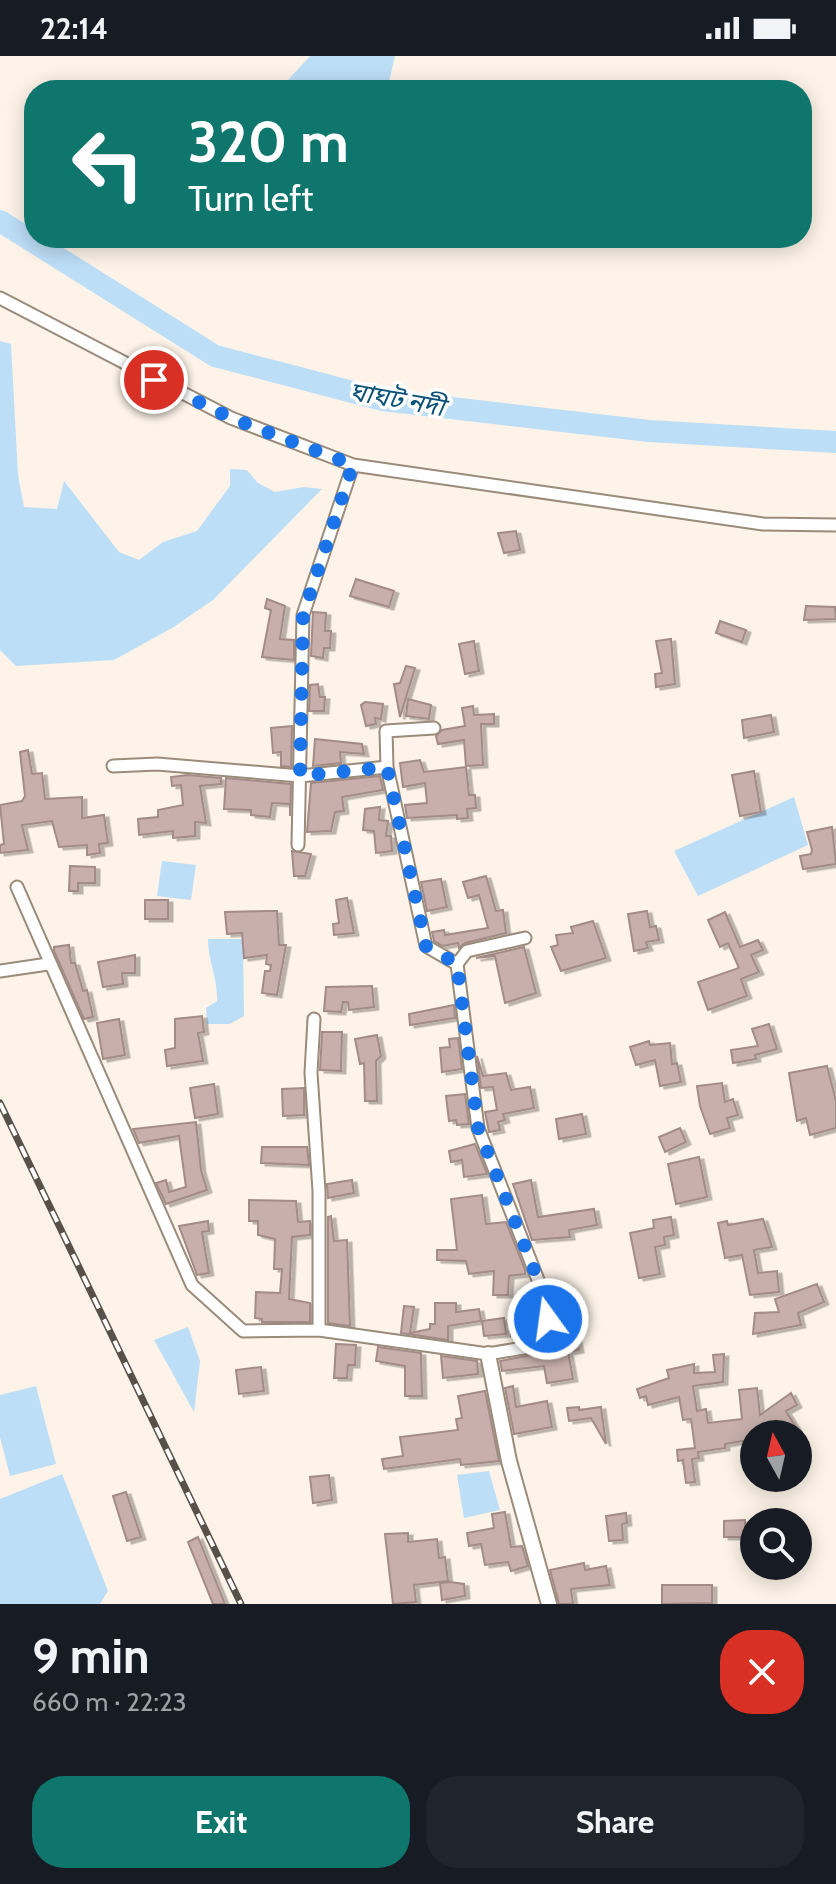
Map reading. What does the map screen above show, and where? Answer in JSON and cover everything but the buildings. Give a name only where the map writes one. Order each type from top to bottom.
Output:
[{"type":"street","points":[[0,298],[231,418],[353,465],[763,524],[836,525]]},
{"type":"street","points":[[298,845],[303,615],[353,465]]},
{"type":"street","points":[[434,728],[386,731],[387,767],[426,946],[457,964]]},
{"type":"street","points":[[113,766],[157,764],[300,776],[387,767]]},
{"type":"street","points":[[17,887],[48,964],[192,1285],[243,1331],[319,1330],[488,1354],[552,1343],[544,1295],[478,1128],[457,964],[467,951],[525,938]]},
{"type":"street","points":[[0,971],[48,964]]},
{"type":"street","points":[[314,1019],[311,1073],[319,1191],[319,1330]]},
{"type":"street","points":[[488,1354],[509,1461],[549,1604]]},
{"type":"water","points":[[310,56],[395,56],[389,80],[288,80]]},
{"type":"water","points":[[0,341],[11,344],[18,475],[24,507],[57,509],[64,481],[119,552],[139,560],[163,542],[197,531],[230,486],[230,469],[247,470],[258,483],[275,492],[304,487],[322,489],[213,600],[172,628],[114,660],[16,666],[0,650]]},
{"type":"water","points":[[794,797],[808,845],[698,896],[674,851]]},
{"type":"water","points":[[162,861],[196,865],[191,900],[157,896]]},
{"type":"water","points":[[208,939],[243,939],[244,1016],[230,1024],[207,1024],[206,1008],[217,1001]]},
{"type":"water","points":[[188,1327],[200,1361],[194,1412],[154,1340]]},
{"type":"water","points":[[36,1386],[56,1464],[10,1476],[0,1437],[0,1395]]},
{"type":"water","points":[[489,1471],[500,1510],[464,1518],[457,1475]]},
{"type":"water","points":[[62,1474],[108,1591],[100,1604],[0,1604],[0,1499]]},
{"type":"waterway","name":"ঘাঘট নদী","points":[[0,221],[24,236]]},
{"type":"waterway","name":"ঘাঘট নদী","points":[[43,248],[215,356],[383,400],[649,431],[836,442]]},
{"type":"railway","points":[[0,1103],[241,1604]]},
{"type":"route","points":[[154,380],[231,418],[353,465],[303,615],[300,776],[387,767],[426,946],[457,964],[478,1128],[544,1295],[548,1319]]}]
